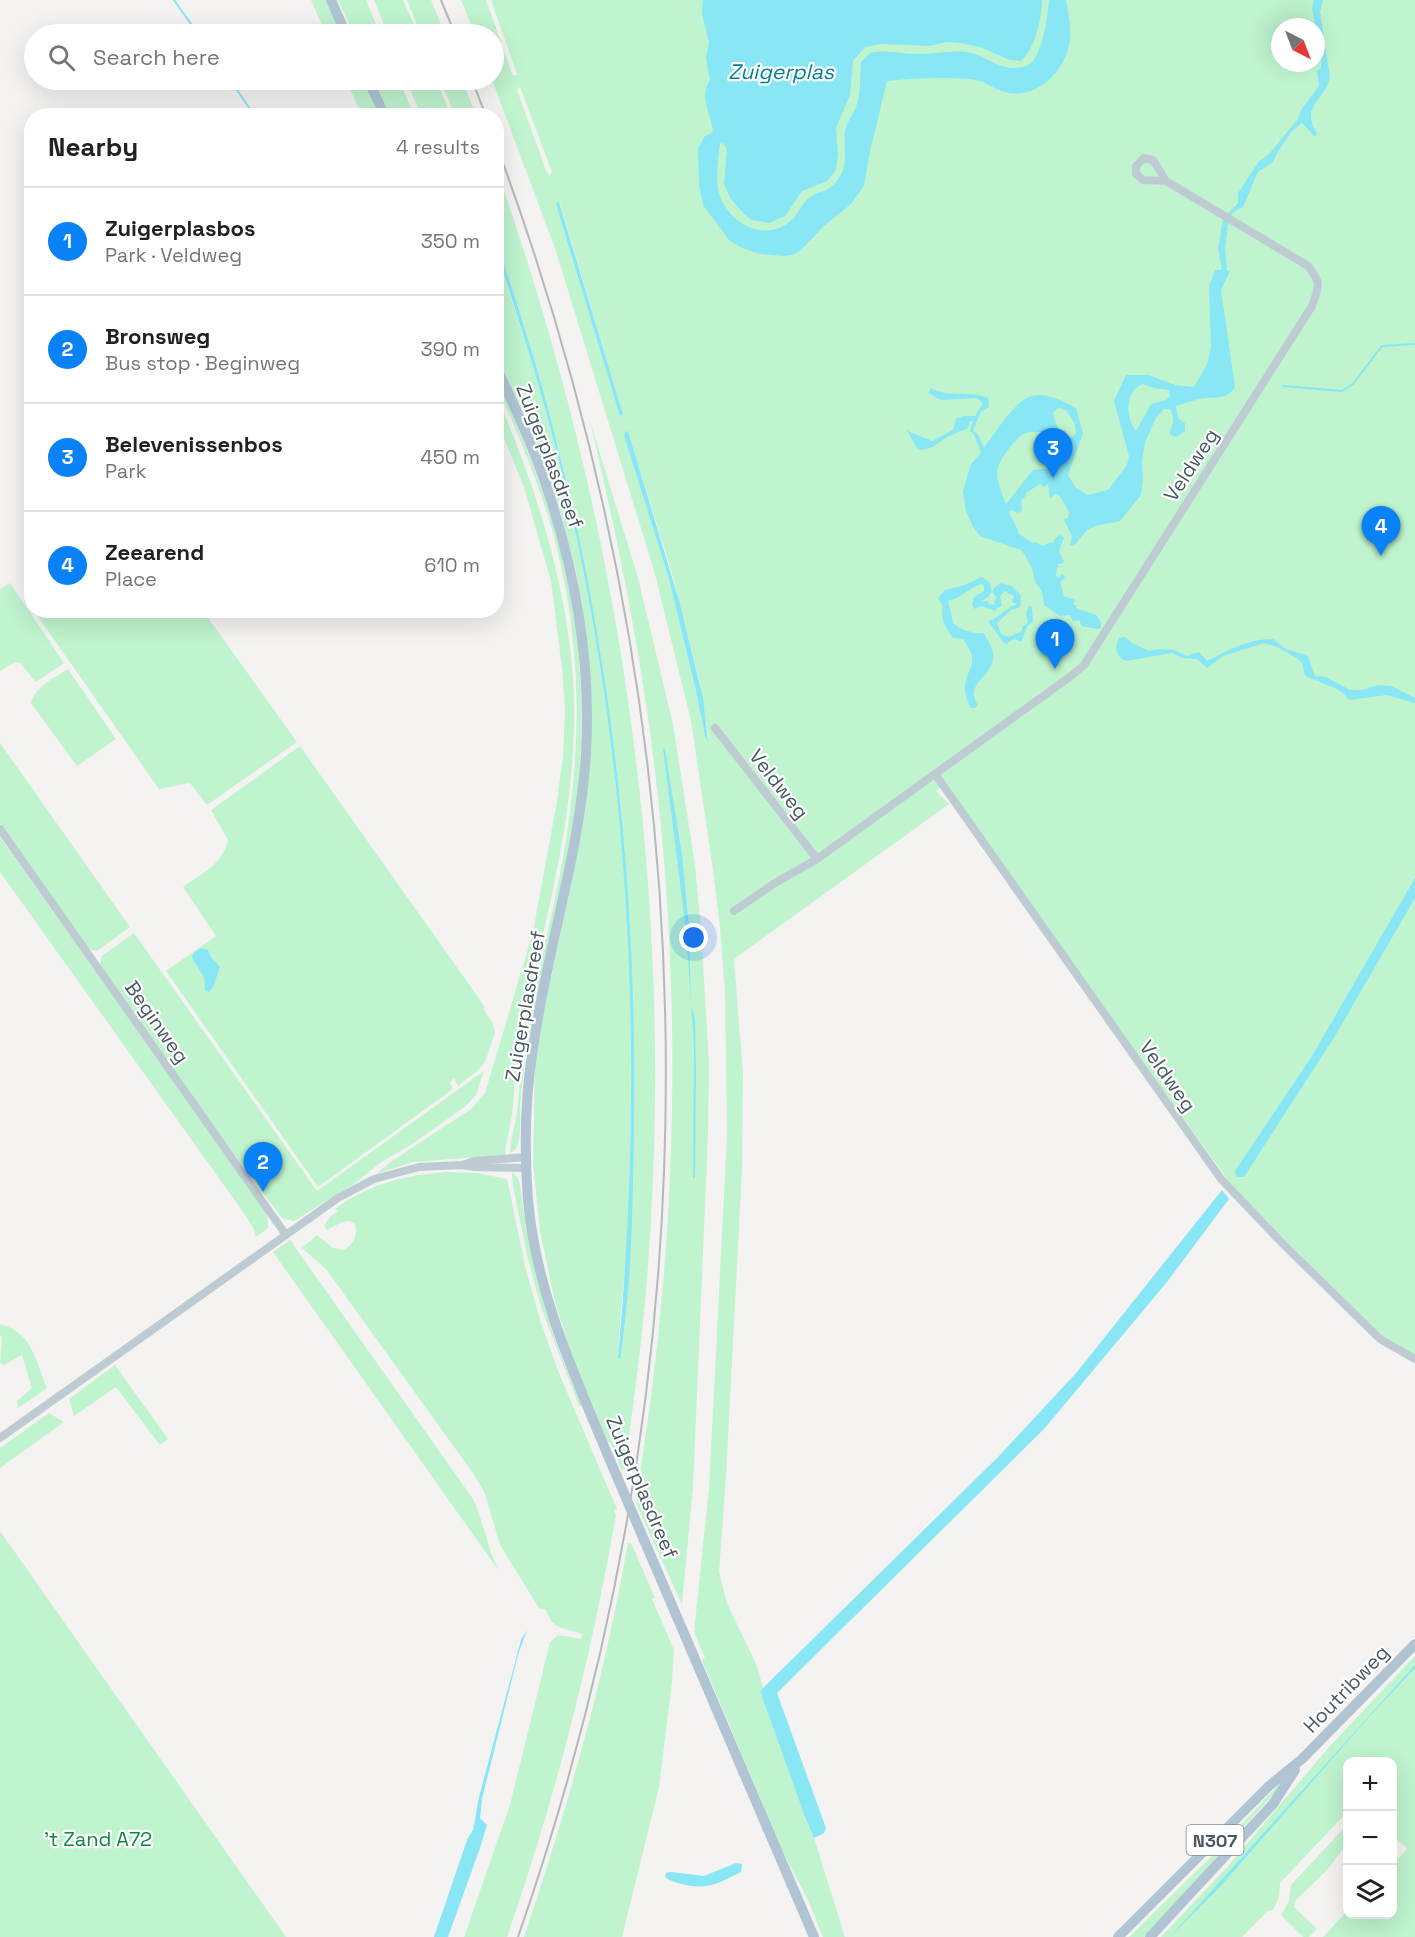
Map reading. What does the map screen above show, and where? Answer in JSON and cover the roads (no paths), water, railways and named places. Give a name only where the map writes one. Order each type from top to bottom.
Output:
[{"type":"main road","points":[[331,0],[342,24]]},
{"type":"main road","points":[[373,90],[381,108]]},
{"type":"main road","name":"Zuigerplasdreef","points":[[504,384],[540,467],[564,544],[577,607],[584,660],[586,753],[579,814],[533,1047],[527,1110],[528,1201],[534,1244],[562,1346],[814,1937]]},
{"type":"main road","name":"Houtribweg","points":[[1118,1937],[1269,1786],[1302,1759],[1415,1644]]},
{"type":"main road","name":"Houtribweg","points":[[1150,1937],[1273,1804],[1302,1759]]},
{"type":"street","name":"Veldweg","points":[[734,911],[817,859],[1071,676],[1083,665],[1312,306],[1318,289],[1318,279],[1308,266],[1166,181]]},
{"type":"street","name":"Veldweg","points":[[715,728],[817,859]]},
{"type":"street","name":"Veldweg","points":[[935,774],[1221,1179],[1380,1339],[1415,1359]]},
{"type":"street","name":"Beginweg","points":[[0,829],[286,1235]]},
{"type":"street","points":[[0,1438],[338,1198],[374,1179],[412,1168],[462,1165],[474,1161],[527,1162]]},
{"type":"water","name":"Zuigerplas","points":[[703,0],[1042,0],[1041,15],[1034,42],[1020,61],[1010,60],[980,47],[960,43],[946,42],[930,46],[882,44],[865,47],[853,61],[850,95],[836,128],[838,154],[836,170],[827,181],[802,191],[785,216],[769,223],[752,220],[744,214],[731,199],[724,184],[727,149],[723,143],[720,144],[717,179],[721,199],[726,208],[740,222],[759,230],[778,228],[788,223],[808,199],[828,189],[840,176],[845,160],[846,129],[859,96],[861,62],[870,53],[965,52],[1006,67],[1025,67],[1032,62],[1039,50],[1049,0],[1066,0],[1070,41],[1063,62],[1057,71],[1031,91],[1009,93],[970,79],[928,78],[887,81],[864,186],[851,204],[824,226],[800,251],[783,256],[760,254],[740,247],[729,240],[703,205],[699,184],[698,149],[704,137],[713,132],[705,99],[710,80],[706,58],[709,42],[702,14]]},
{"type":"water","points":[[1314,0],[1323,0],[1321,18],[1314,18],[1312,8]]},
{"type":"water","points":[[1325,45],[1330,78],[1312,110],[1312,124],[1317,133],[1315,137],[1302,123],[1291,132],[1273,162],[1258,172],[1243,207],[1229,217],[1225,249],[1227,270],[1230,271],[1221,290],[1235,387],[1224,396],[1199,399],[1176,406],[1178,418],[1185,423],[1185,431],[1176,437],[1169,433],[1173,421],[1170,409],[1164,409],[1156,418],[1145,442],[1141,495],[1120,521],[1095,526],[1087,530],[1074,546],[1070,545],[1072,536],[1064,520],[1068,518],[1069,512],[1060,496],[1055,494],[1050,499],[1048,484],[1044,487],[1040,484],[1026,493],[1021,500],[1022,510],[1019,513],[1011,510],[1009,512],[1019,534],[1033,543],[1037,542],[1042,546],[1054,543],[1059,535],[1064,537],[1059,551],[1064,562],[1057,564],[1059,566],[1056,576],[1059,578],[1061,574],[1064,575],[1065,578],[1060,582],[1064,596],[1075,600],[1073,605],[1077,605],[1076,608],[1096,615],[1101,622],[1101,628],[1082,626],[1079,620],[1073,621],[1070,615],[1060,616],[1044,605],[1042,591],[1035,582],[1032,568],[1021,550],[980,536],[973,527],[966,511],[963,491],[971,464],[981,453],[974,434],[970,431],[973,421],[970,421],[968,428],[947,437],[931,448],[921,450],[916,447],[906,428],[932,441],[953,430],[956,419],[963,416],[975,416],[983,404],[975,398],[941,400],[928,393],[931,388],[945,393],[974,394],[988,398],[989,407],[981,412],[973,430],[979,436],[984,448],[1012,410],[1026,399],[1038,395],[1055,398],[1076,408],[1083,433],[1068,475],[1076,488],[1088,495],[1108,490],[1127,465],[1129,456],[1114,401],[1126,375],[1149,375],[1175,385],[1194,387],[1207,364],[1211,348],[1209,285],[1215,270],[1222,270],[1218,249],[1223,219],[1238,203],[1238,193],[1259,161],[1269,154],[1298,119],[1301,110],[1319,86],[1317,72],[1325,72]],"holes":[[[1142,384],[1169,390],[1170,396],[1166,400],[1151,404],[1136,431],[1130,419],[1128,405],[1132,393]],[[1058,408],[1066,410],[1075,424],[1076,434],[1070,438],[1063,435],[1057,424],[1053,413]],[[1030,432],[1043,432],[1052,436],[1057,459],[1052,468],[1033,470],[1006,504],[998,480],[998,468],[1011,446],[1019,437]]]},
{"type":"water","points":[[559,202],[622,411],[623,415],[620,416],[558,211],[556,203]]},
{"type":"water","points":[[504,266],[531,350],[561,458],[585,566],[604,676],[619,787],[628,898],[633,1009],[634,1121],[629,1270],[620,1359],[618,1358],[631,1131],[631,1017],[626,903],[616,789],[602,676],[582,564],[557,453],[529,353],[504,276]]},
{"type":"water","points":[[628,431],[680,604],[703,698],[708,741],[669,579],[624,436]]},
{"type":"water","points":[[982,577],[989,582],[992,591],[981,602],[987,601],[994,605],[996,597],[992,592],[1000,583],[1012,586],[1021,596],[1020,607],[1011,610],[997,623],[1001,634],[1009,637],[1022,631],[1022,627],[1028,623],[1026,613],[1029,605],[1032,607],[1033,621],[1027,627],[1021,642],[1014,639],[1006,644],[988,621],[1017,604],[1012,602],[1014,596],[1005,591],[1000,596],[1002,606],[995,611],[981,606],[975,609],[972,605],[974,597],[984,591],[982,584],[948,601],[953,623],[967,631],[984,633],[993,653],[991,666],[979,681],[974,692],[978,705],[971,708],[965,689],[972,665],[971,654],[963,639],[953,638],[948,630],[943,619],[943,606],[938,598],[945,590],[962,586]]},
{"type":"water","points":[[1125,637],[1149,651],[1174,650],[1187,656],[1199,652],[1207,661],[1247,643],[1273,639],[1286,649],[1308,656],[1315,676],[1326,677],[1350,690],[1362,690],[1378,685],[1391,686],[1415,698],[1415,703],[1387,695],[1349,700],[1337,689],[1305,676],[1302,663],[1297,658],[1264,643],[1223,656],[1207,668],[1197,659],[1182,658],[1172,653],[1126,661],[1120,657],[1116,648],[1119,638]]},
{"type":"water","points":[[663,748],[682,855],[689,927],[691,1001],[686,930]]},
{"type":"water","points":[[1415,878],[1415,898],[1335,1036],[1244,1177],[1237,1177],[1235,1171],[1312,1056]]},
{"type":"water","points":[[201,948],[208,950],[220,967],[209,992],[205,990],[204,977],[192,958],[193,954]]},
{"type":"water","points":[[691,1006],[695,1019],[695,1178],[693,1178],[694,1046]]},
{"type":"water","points":[[1222,1190],[1229,1199],[1167,1282],[1044,1429],[777,1693],[826,1828],[824,1833],[814,1838],[760,1691],[998,1457],[1077,1372]]},
{"type":"water","points":[[527,1630],[518,1655],[482,1799],[480,1818],[487,1825],[448,1937],[434,1937],[467,1840],[473,1830],[479,1797],[521,1640]]},
{"type":"water","points":[[1415,1665],[1415,1668],[1218,1889],[1170,1937]]},
{"type":"water","points":[[736,1863],[742,1864],[741,1872],[708,1886],[686,1885],[665,1877],[666,1873],[671,1872],[704,1876]]},
{"type":"waterway","points":[[174,0],[191,24]]},
{"type":"waterway","points":[[237,90],[249,108]]},
{"type":"waterway","points":[[1283,386],[1342,391],[1353,384],[1382,346],[1415,344]]},
{"type":"railway","points":[[441,0],[451,24]]},
{"type":"railway","points":[[476,90],[483,108]]},
{"type":"railway","points":[[504,169],[568,365],[620,588],[653,812],[666,1038],[659,1264],[632,1490],[585,1715],[518,1937]]},
{"type":"place","name":"Belevenissenbos","points":[[1053,478]]},
{"type":"place","name":"Zeearend","points":[[1381,556]]},
{"type":"place","name":"Zuigerplasbos","points":[[1055,669]]},
{"type":"place","name":"Bronsweg","points":[[263,1192]]},
{"type":"park label","name":"'t Zand A72","points":[[98,1839]]}]
